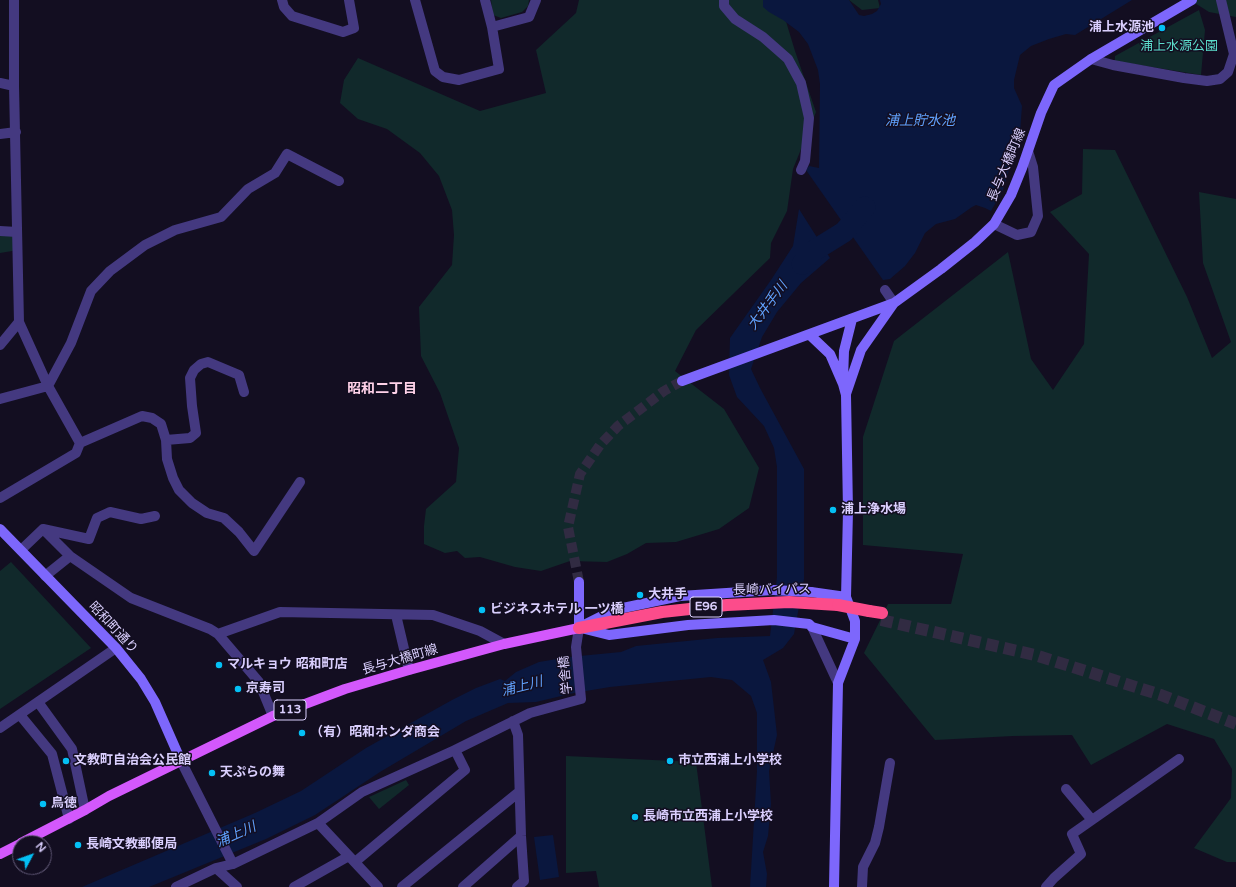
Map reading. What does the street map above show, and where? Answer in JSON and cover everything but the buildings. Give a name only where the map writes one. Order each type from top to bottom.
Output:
[{"type":"highway","name":"長崎バイパス","points":[[579,628],[727,605],[774,611],[809,602],[841,605],[882,617]]},
{"type":"main road","name":"長与大橋町線","points":[[37,835],[86,810],[109,796],[273,716],[345,689],[409,670],[504,644],[579,628]]},
{"type":"main road","name":"長与大橋町線","points":[[0,854],[12,848]]},
{"type":"street","points":[[14,0],[14,86],[19,322],[48,386],[80,443]]},
{"type":"street","points":[[282,0],[284,7],[292,16],[343,32],[354,28],[349,0]]},
{"type":"street","points":[[416,0],[435,71],[443,77],[459,80],[499,69],[492,27],[485,0]]},
{"type":"street","points":[[492,27],[529,17],[536,0]]},
{"type":"street","points":[[724,0],[724,6],[735,19],[763,37],[788,59],[801,83],[809,118],[805,161],[801,170]]},
{"type":"street","name":"長与大橋町線","points":[[682,381],[894,303],[975,242],[994,224],[1011,195],[1041,113],[1054,85],[1091,59],[1192,0]]},
{"type":"street","points":[[1091,59],[1113,65],[1192,79],[1207,81],[1220,79],[1228,72],[1234,54],[1221,0]]},
{"type":"street","points":[[0,83],[14,86]]},
{"type":"street","points":[[0,134],[16,132]]},
{"type":"street","points":[[994,224],[1017,235],[1031,232],[1038,216],[1033,167],[1028,151]]},
{"type":"street","points":[[0,399],[48,386],[71,343],[92,291],[110,271],[145,245],[175,230],[221,217],[248,189],[274,172],[287,154],[339,181]]},
{"type":"street","points":[[0,231],[17,232]]},
{"type":"street","points":[[846,395],[861,350],[894,303],[885,290]]},
{"type":"street","points":[[843,384],[844,351],[852,319]]},
{"type":"street","points":[[0,345],[19,322]]},
{"type":"street","points":[[810,335],[830,354],[843,384],[846,395],[848,511],[841,605],[855,621],[855,639],[838,683],[834,887]]},
{"type":"street","points":[[166,440],[190,438],[196,433],[190,378],[194,370],[201,364],[208,362],[239,376],[244,392]]},
{"type":"street","points":[[0,498],[76,453],[80,443],[142,416],[152,418],[161,424],[166,440],[167,459],[173,478],[179,490],[192,503],[206,513],[224,518],[239,532],[254,551],[300,482]]},
{"type":"street","points":[[43,529],[89,539],[96,518],[110,512],[141,519],[155,516]]},
{"type":"street","name":"昭和町通り","points":[[0,529],[116,648],[141,679],[155,702],[181,761]]},
{"type":"street","points":[[21,550],[43,529]]},
{"type":"street","points":[[43,529],[70,556],[131,598],[210,629],[218,634],[259,682],[273,716]]},
{"type":"street","points":[[45,576],[70,556]]},
{"type":"street","points":[[579,582],[579,628]]},
{"type":"street","points":[[579,628],[608,613],[623,608],[680,596],[774,590],[809,602]]},
{"type":"street","points":[[579,628],[609,635],[688,625],[774,611],[855,639]]},
{"type":"street","points":[[218,634],[280,612],[433,615],[480,631],[504,644]]},
{"type":"street","points":[[396,614],[409,670]]},
{"type":"street","points":[[811,625],[838,683]]},
{"type":"street","name":"学舎橋","points":[[513,721],[530,713],[581,699],[576,647],[579,628]]},
{"type":"street","points":[[0,728],[116,648]]},
{"type":"street","points":[[38,702],[72,749],[86,810]]},
{"type":"street","points":[[20,715],[52,754],[69,819]]},
{"type":"street","points":[[176,887],[216,868],[234,864],[318,823],[362,792],[455,750],[513,721],[518,735],[519,792],[524,881],[517,887]]},
{"type":"street","points":[[294,887],[352,859],[465,770],[455,750]]},
{"type":"street","points":[[1046,887],[1081,854],[1072,834],[1179,759]]},
{"type":"street","points":[[181,761],[234,864]]},
{"type":"street","points":[[862,887],[863,867],[875,844],[890,763]]},
{"type":"street","points":[[1066,789],[1092,820]]},
{"type":"street","points":[[402,887],[519,792]]},
{"type":"street","points":[[318,823],[378,887]]},
{"type":"street","points":[[463,887],[521,836]]},
{"type":"street","points":[[216,868],[237,887]]},
{"type":"green space","points":[[491,0],[529,0],[528,6],[522,12],[501,18],[493,15]]},
{"type":"green space","points":[[579,0],[784,0],[781,5],[816,112],[793,169],[787,211],[771,243],[770,258],[696,330],[675,371],[724,409],[759,468],[749,508],[719,529],[676,542],[646,543],[627,554],[607,562],[570,561],[541,571],[515,567],[480,557],[465,558],[457,551],[445,553],[424,544],[426,509],[456,482],[459,448],[440,393],[421,356],[419,307],[452,265],[454,235],[452,210],[439,176],[420,153],[387,129],[358,119],[340,103],[344,80],[358,58],[480,111],[546,93],[536,50],[576,13]]},
{"type":"green space","points":[[849,0],[878,0],[880,8],[862,10]]},
{"type":"green space","points":[[1190,0],[1236,0],[1236,17],[1209,12]]},
{"type":"green space","name":"浦上水源公園","points":[[1199,10],[1205,30],[1201,75],[1115,61],[1115,56]]},
{"type":"green space","points":[[1083,149],[1115,150],[1187,297],[1212,358],[1231,342],[1203,263],[1199,192],[1236,199],[1236,862],[1227,862],[1194,848],[1231,798],[1232,769],[1214,739],[1167,724],[1091,765],[1072,735],[935,740],[864,653],[888,604],[951,604],[963,554],[863,545],[863,437],[894,341],[1008,252],[1031,359],[1053,390],[1084,344],[1089,254],[1050,212],[1082,194]]},
{"type":"green space","points":[[0,231],[17,232],[18,250],[0,253]]},
{"type":"green space","points":[[11,562],[91,648],[0,709],[0,571]]},
{"type":"green space","name":"長崎市立西浦上小学校","points":[[566,756],[696,762],[712,887],[599,887],[596,871],[566,873]]},
{"type":"green space","points":[[406,780],[409,785],[379,809],[369,797]]},
{"type":"water","name":"浦上貯水池","points":[[763,0],[849,0],[859,15],[864,16],[877,11],[881,4],[880,0],[1132,0],[1075,35],[1066,34],[1049,39],[1031,46],[1020,55],[1014,80],[1014,88],[1022,106],[1020,133],[1003,190],[991,211],[976,205],[955,219],[936,224],[925,233],[915,253],[905,266],[890,279],[883,280],[806,170],[809,166],[819,168],[820,84],[818,70],[808,44],[799,32],[763,7]]},
{"type":"water","name":"浦上川","points":[[799,209],[830,258],[801,283],[777,312],[762,337],[751,369],[804,469],[804,579],[794,634],[783,648],[763,660],[771,682],[777,735],[769,771],[771,804],[768,836],[763,852],[767,874],[766,887],[750,887],[757,771],[757,713],[751,696],[732,680],[711,677],[610,687],[574,693],[536,702],[508,703],[466,721],[380,772],[315,815],[266,839],[149,887],[82,887],[255,813],[301,791],[366,748],[452,700],[476,688],[500,679],[505,681],[516,672],[539,662],[569,657],[621,652],[636,646],[717,638],[770,636],[777,577],[777,467],[774,448],[764,426],[737,397],[729,375],[730,338],[793,246]]},
{"type":"water","points":[[553,835],[559,877],[540,880],[534,837]]},
{"type":"waterway","name":"大井手川","points":[[802,264],[815,250],[844,232],[865,207]]},
{"type":"tunnel","points":[[579,582],[568,527],[580,474],[600,445],[618,426],[664,391],[682,381]]},
{"type":"tunnel","points":[[881,620],[1035,655],[1161,695],[1236,724]]},
{"type":"place","name":"浦上水源池","points":[[1162,28]]},
{"type":"place","name":"浦上浄水場","points":[[833,510]]},
{"type":"place","name":"大井手","points":[[640,595]]},
{"type":"place","name":"ビジネスホテル 一ツ橋","points":[[482,610]]},
{"type":"place","name":"マルキョウ 昭和町店","points":[[219,665]]},
{"type":"place","name":"京寿司","points":[[238,689]]},
{"type":"place","name":"（有）昭和ホンダ商会","points":[[302,733]]},
{"type":"place","name":"文教町自治会公民館","points":[[66,761]]},
{"type":"place","name":"市立西浦上小学校","points":[[670,761]]},
{"type":"place","name":"天ぷらの舞","points":[[212,773]]},
{"type":"place","name":"鳥徳","points":[[43,804]]},
{"type":"place","name":"長崎市立西浦上小学校","points":[[635,817]]},
{"type":"place","name":"長崎文教郵便局","points":[[78,845]]},
{"type":"district","name":"昭和二丁目","points":[[382,389]]}]
